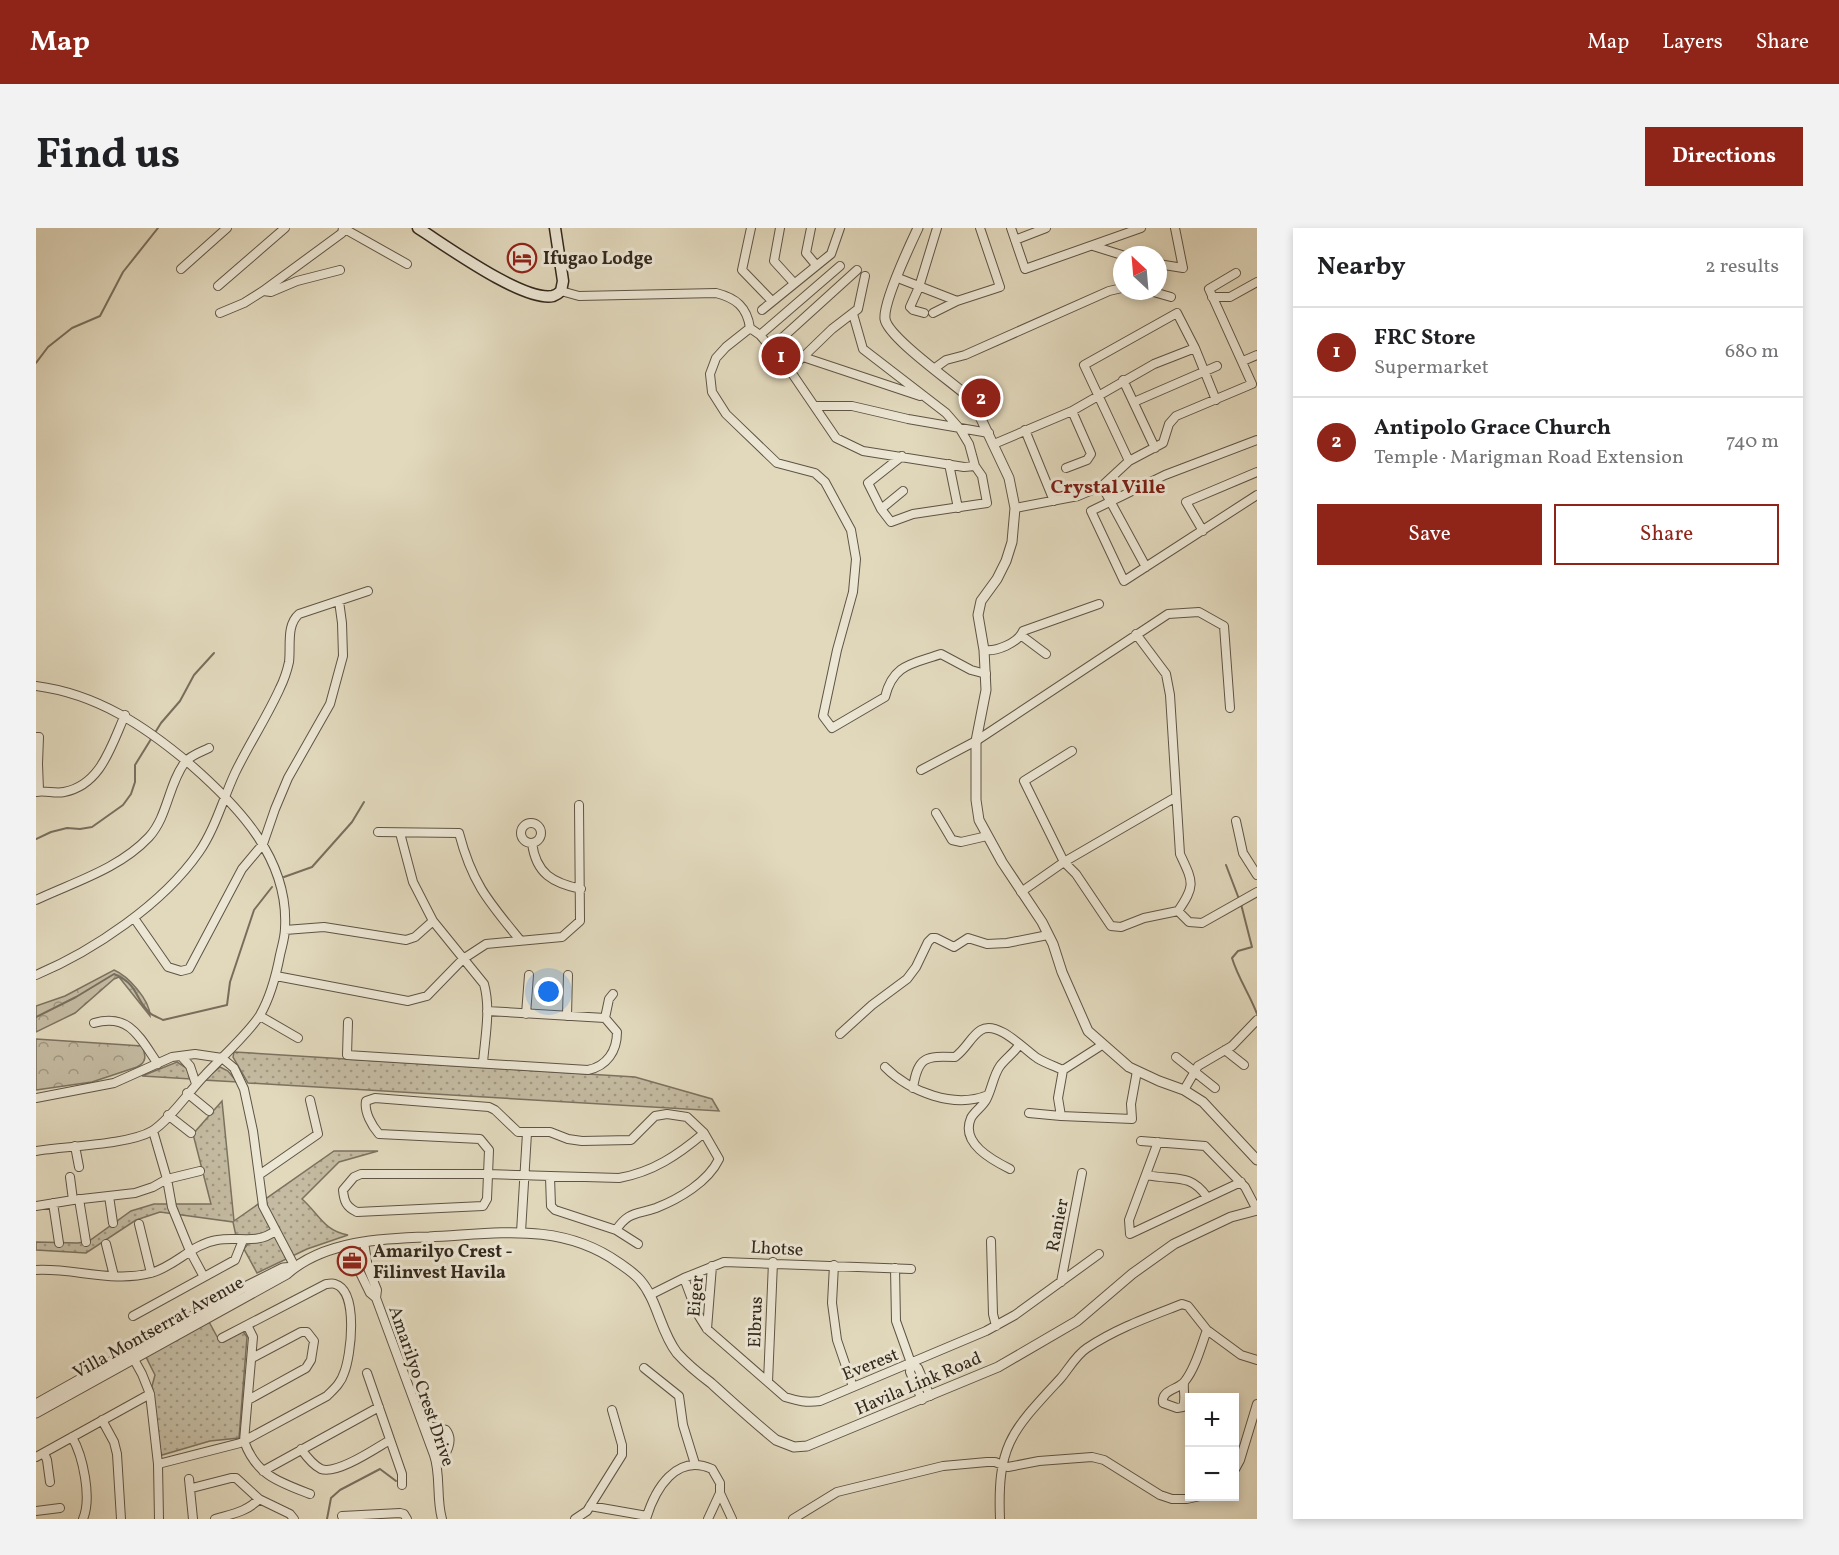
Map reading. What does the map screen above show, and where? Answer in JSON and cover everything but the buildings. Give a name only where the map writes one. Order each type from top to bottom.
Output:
[{"type":"main road","points":[[418,228],[486,272],[517,288],[553,296],[561,291],[563,281],[555,228]]},
{"type":"street","points":[[181,269],[227,228]]},
{"type":"street","points":[[218,286],[285,228]]},
{"type":"street","points":[[220,313],[244,303],[263,291],[342,233],[343,228],[406,264]]},
{"type":"street","points":[[750,228],[742,270],[772,302]]},
{"type":"street","points":[[780,228],[774,261],[794,283]]},
{"type":"street","points":[[810,228],[806,253],[816,265]]},
{"type":"street","points":[[762,310],[831,254],[840,228]]},
{"type":"street","points":[[918,228],[888,303],[885,318],[889,329],[900,340],[974,404],[1009,478],[1015,508],[1012,542],[1006,561],[997,579],[981,601],[978,615],[986,674],[986,690],[976,741],[976,800],[979,820],[1048,935],[1088,1032],[1116,1058],[1159,1082],[1184,1090],[1211,1110],[1257,1160]]},
{"type":"street","points":[[924,313],[910,307],[920,287],[938,228]]},
{"type":"street","points":[[933,313],[957,301],[1000,287],[980,228]]},
{"type":"street","points":[[1011,228],[1025,269],[1141,228]]},
{"type":"street","points":[[1015,240],[1046,228]]},
{"type":"street","points":[[1167,265],[1183,268],[1175,228]]},
{"type":"street","points":[[1093,246],[1113,252]]},
{"type":"street","points":[[760,335],[840,266]]},
{"type":"street","points":[[263,291],[271,292],[305,279],[340,270]]},
{"type":"street","points":[[771,348],[857,270]]},
{"type":"street","points":[[1015,508],[1078,496],[1102,486],[1130,461],[1163,443],[1169,424],[1176,416],[1252,384],[1209,289],[1236,273]]},
{"type":"street","points":[[789,369],[832,329],[858,309],[865,276]]},
{"type":"street","points":[[898,278],[957,301]]},
{"type":"street","points":[[1212,297],[1230,297],[1257,282]]},
{"type":"street","points":[[935,368],[946,360],[965,355],[1113,290]]},
{"type":"street","points":[[561,291],[579,296],[716,293],[732,298],[744,308],[750,328],[760,335],[789,369],[836,438],[863,451],[975,466]]},
{"type":"street","points":[[1167,296],[1171,297]]},
{"type":"street","points":[[1130,461],[1084,365],[1177,313],[1195,348],[1216,400]]},
{"type":"street","points":[[853,314],[863,349],[946,413],[960,429],[969,444],[975,466],[982,476],[987,502],[913,514],[891,522],[880,509],[868,483],[902,456]]},
{"type":"street","points":[[750,328],[716,358],[710,374],[712,392],[726,414],[777,464],[815,473],[825,482],[850,531],[856,559],[853,592],[837,650],[823,716],[832,728],[885,697],[889,681],[902,667],[941,654],[971,670],[986,674]]},
{"type":"street","points":[[994,444],[1072,411],[1154,364],[1195,348]]},
{"type":"street","points":[[1243,361],[1257,355]]},
{"type":"street","points":[[802,357],[928,399]]},
{"type":"street","points":[[1134,402],[1218,366]]},
{"type":"street","points":[[1123,380],[1155,448]]},
{"type":"street","points":[[816,406],[852,406],[989,433]]},
{"type":"street","points":[[1066,468],[1087,460],[1091,454],[1072,411]]},
{"type":"street","points":[[1025,430],[1054,501]]},
{"type":"street","points":[[1257,440],[1165,475],[1091,511],[1124,581],[1257,495]]},
{"type":"street","points":[[949,464],[958,508]]},
{"type":"street","points":[[1203,531],[1186,502],[1257,472]]},
{"type":"street","points":[[1102,486],[1146,567]]},
{"type":"street","points":[[880,509],[903,490]]},
{"type":"street","points":[[36,975],[75,957],[134,918],[173,883],[200,851],[235,775],[280,687],[288,662],[294,618],[299,614],[368,591]]},
{"type":"street","points":[[134,918],[168,966],[181,971],[189,969],[243,869],[263,844],[281,792],[330,704],[343,656],[339,601]]},
{"type":"street","points":[[984,650],[991,651],[1003,647],[1022,636],[1023,631],[1099,604]]},
{"type":"street","points":[[921,770],[976,741],[1168,614],[1199,612],[1224,626],[1230,708]]},
{"type":"street","points":[[1072,751],[1024,782],[1064,862],[1076,874],[1111,926],[1121,927],[1144,918],[1178,911],[1191,892],[1190,875],[1180,854],[1170,695],[1166,674],[1136,634]]},
{"type":"street","points":[[1022,636],[1046,654]]},
{"type":"street","points":[[36,686],[54,688],[80,696],[125,715],[186,761],[226,796],[263,844],[281,888],[285,909],[285,930],[276,976],[260,1016],[153,1131],[120,1140],[36,1151]]},
{"type":"street","points":[[36,737],[39,737],[38,791],[62,793],[90,781],[100,770],[125,715]]},
{"type":"street","points":[[36,900],[122,860],[148,837],[165,808],[186,761],[209,748]]},
{"type":"street","points":[[1021,892],[1064,862],[1176,797]]},
{"type":"street","points":[[276,976],[408,1001],[426,996],[463,959],[486,944],[562,937],[580,921],[579,806]]},
{"type":"street","points":[[936,813],[952,840],[961,842],[987,836]]},
{"type":"street","points":[[1236,821],[1244,853],[1257,875]]},
{"type":"street","points":[[378,832],[459,833],[478,885],[520,940]]},
{"type":"street","points":[[400,833],[413,882],[433,921],[484,984],[487,994],[487,1011],[483,1063]]},
{"type":"street","points":[[532,843],[536,861],[543,872],[565,886],[581,889]]},
{"type":"street","points":[[1178,911],[1189,922],[1203,923],[1257,892]]},
{"type":"street","points":[[285,930],[324,927],[406,940],[416,937],[433,921]]},
{"type":"street","points":[[840,1034],[872,1005],[907,979],[916,968],[932,938],[954,947],[968,938],[987,944],[1048,935]]},
{"type":"street","points":[[526,1014],[529,975]]},
{"type":"street","points":[[567,1016],[568,975]]},
{"type":"street","points":[[605,1018],[609,999],[613,994]]},
{"type":"street","points":[[348,1023],[347,1055],[588,1070],[597,1068],[606,1062],[617,1042],[617,1032],[605,1018],[487,1011]]},
{"type":"street","points":[[260,1016],[298,1038]]},
{"type":"street","points":[[94,1023],[107,1019],[121,1022],[134,1029],[158,1064]]},
{"type":"street","points":[[1184,1090],[1198,1066],[1254,1030],[1257,1020]]},
{"type":"street","points":[[913,1088],[917,1071],[923,1061],[936,1055],[955,1057],[966,1048],[980,1030],[987,1027],[1004,1033],[1039,1059],[1063,1070]]},
{"type":"street","points":[[1010,1169],[994,1161],[977,1148],[970,1138],[969,1126],[972,1117],[985,1103],[1000,1066],[1019,1045]]},
{"type":"street","points":[[1061,1116],[1058,1098],[1063,1070],[1102,1045]]},
{"type":"street","points":[[1225,1050],[1244,1065]]},
{"type":"street","points":[[36,1098],[114,1083],[181,1056],[211,1054],[222,1058],[234,1068],[244,1089],[253,1131],[263,1206],[295,1267]]},
{"type":"street","points":[[181,1056],[190,1066],[196,1084]]},
{"type":"street","points":[[1176,1057],[1215,1088]]},
{"type":"street","points":[[885,1067],[913,1088],[930,1095],[973,1099],[988,1095]]},
{"type":"street","points":[[1029,1113],[1132,1119],[1131,1104],[1137,1071]]},
{"type":"street","points":[[187,1093],[209,1111]]},
{"type":"street","points":[[616,1230],[623,1219],[657,1207],[683,1194],[715,1168],[719,1159],[704,1133],[687,1117],[667,1114],[655,1116],[631,1140],[582,1141],[568,1139],[550,1132],[518,1132],[489,1107],[375,1098],[366,1101],[365,1107],[374,1130],[379,1134],[480,1139],[489,1150],[488,1174],[487,1199],[483,1206],[357,1212],[348,1208],[343,1190],[354,1177],[361,1174],[488,1174],[619,1178],[637,1174],[675,1156],[704,1133]]},
{"type":"street","points":[[259,1174],[318,1134],[310,1100]]},
{"type":"street","points":[[168,1116],[191,1133]]},
{"type":"street","points":[[153,1131],[167,1179],[172,1207],[190,1251],[204,1277]]},
{"type":"street","points":[[521,1232],[527,1133]]},
{"type":"street","points":[[1141,1141],[1205,1146],[1241,1182],[1250,1194],[1257,1210]]},
{"type":"street","points":[[1158,1143],[1129,1220],[1130,1234],[1241,1182]]},
{"type":"street","points":[[75,1146],[79,1167]]},
{"type":"street","points":[[36,1206],[135,1193],[167,1179],[200,1171]]},
{"type":"street","points":[[1147,1175],[1189,1180],[1197,1185],[1207,1197]]},
{"type":"street","points":[[70,1177],[86,1242]]},
{"type":"street","points":[[550,1177],[551,1206],[555,1210],[616,1230],[638,1244]]},
{"type":"street","name":"Ranier","points":[[1060,1282],[1082,1177],[1091,1183]]},
{"type":"street","points":[[109,1196],[113,1223]]},
{"type":"street","points":[[53,1203],[59,1243]]},
{"type":"street","name":"Havila Link Road","points":[[631,1272],[641,1281],[650,1295],[666,1336],[676,1352],[758,1425],[784,1444],[794,1447],[807,1446],[998,1367],[1070,1325],[1132,1274],[1174,1244],[1231,1217],[1257,1210]]},
{"type":"street","points":[[139,1224],[151,1273]]},
{"type":"street","points":[[36,1270],[134,1276],[159,1270],[201,1245],[218,1239],[260,1239],[268,1237],[275,1231]]},
{"type":"street","name":"Villa Montserrat Avenue","points":[[36,1404],[287,1274],[295,1267],[328,1252],[364,1242],[402,1237],[521,1232],[562,1238],[583,1245],[601,1252],[631,1272]]},
{"type":"street","points":[[134,1316],[235,1260],[243,1240]]},
{"type":"street","name":"Amarilyo Crest Drive","points":[[364,1242],[368,1268],[377,1290],[376,1298]]},
{"type":"street","points":[[106,1244],[114,1276]]},
{"type":"street","name":"Amarilyo Crest Drive","points":[[347,1246],[368,1288],[376,1298],[437,1462],[438,1494],[442,1519]]},
{"type":"street","points":[[989,1247],[993,1314],[996,1326]]},
{"type":"street","name":"Everest","points":[[684,1278],[697,1313],[707,1329],[785,1397],[800,1402],[820,1401],[996,1326],[1099,1254]]},
{"type":"street","name":"Lhotse","points":[[650,1295],[724,1262],[773,1262],[911,1269]]},
{"type":"street","name":"Elbrus","points":[[768,1382],[773,1262]]},
{"type":"street","points":[[834,1265],[832,1303],[837,1340],[854,1387]]},
{"type":"street","name":"Eiger","points":[[707,1329],[712,1266]]},
{"type":"street","points":[[895,1268],[896,1321],[911,1363],[918,1368],[926,1398]]},
{"type":"street","points":[[158,1464],[244,1441],[327,1396],[337,1387],[345,1373],[352,1335],[350,1305],[341,1287],[326,1284],[222,1338]]},
{"type":"street","points":[[1000,1519],[1002,1465],[1009,1441],[1019,1424],[1084,1349],[1129,1324],[1182,1304],[1188,1306],[1207,1330],[1241,1355],[1257,1360]]},
{"type":"street","points":[[247,1325],[252,1337],[252,1358],[244,1441],[253,1462],[271,1478],[310,1494]]},
{"type":"street","points":[[1184,1383],[1207,1330]]},
{"type":"street","points":[[248,1400],[306,1368],[311,1360],[314,1341],[307,1332],[301,1332],[252,1358]]},
{"type":"street","points":[[132,1355],[150,1394],[158,1464],[159,1519]]},
{"type":"street","name":"Villa Montserrat Avenue","points":[[36,1413],[132,1355]]},
{"type":"street","points":[[644,1368],[679,1396],[683,1425],[694,1464]]},
{"type":"street","points":[[368,1373],[402,1474],[402,1485]]},
{"type":"street","points":[[50,1482],[47,1460],[40,1455],[150,1394]]},
{"type":"street","points":[[1239,1462],[1257,1404]]},
{"type":"street","points":[[263,1471],[379,1407]]},
{"type":"street","points":[[575,1519],[587,1511],[622,1455],[622,1445],[612,1410]]},
{"type":"street","points":[[102,1420],[114,1442],[117,1454],[121,1519]]},
{"type":"street","points":[[423,1425],[446,1430],[450,1437],[445,1456],[437,1462]]},
{"type":"street","points":[[72,1437],[82,1457],[87,1507],[83,1519]]},
{"type":"street","points":[[301,1449],[321,1469],[330,1470],[339,1468],[390,1440]]},
{"type":"street","points":[[793,1519],[837,1492],[943,1466],[987,1462],[1008,1467],[1039,1461],[1092,1457],[1104,1460],[1160,1495],[1172,1499],[1185,1498]]},
{"type":"street","points":[[590,1506],[646,1518],[666,1478],[694,1464],[712,1469],[720,1484],[720,1493],[732,1519]]},
{"type":"street","points":[[192,1488],[231,1478],[240,1481],[259,1499],[290,1514],[294,1519]]},
{"type":"street","points":[[189,1479],[192,1488],[193,1519]]},
{"type":"street","points":[[708,1519],[720,1493]]},
{"type":"street","points":[[215,1519],[252,1507],[259,1499]]},
{"type":"street","points":[[36,1512],[60,1508]]},
{"type":"street","points":[[342,1516],[400,1513],[408,1519]]},
{"type":"green space","points":[[114,970],[126,977],[137,989],[146,1003],[150,1016],[119,977],[75,1013],[36,1032],[36,1006],[65,996]]},
{"type":"green space","points":[[36,1039],[142,1046],[145,1058],[143,1063],[137,1067],[92,1082],[36,1090]]},
{"type":"green space","points":[[234,1052],[635,1077],[712,1099],[719,1111],[248,1083],[233,1057]]},
{"type":"green space","points":[[177,1062],[188,1069],[191,1079],[142,1076]]},
{"type":"green space","points":[[220,1067],[228,1071],[237,1082],[204,1080]]},
{"type":"green space","points":[[222,1101],[234,1221],[334,1151],[378,1151],[339,1162],[302,1199],[327,1226],[348,1235],[307,1249],[257,1273],[244,1249],[254,1236],[236,1236],[233,1222],[160,1212],[136,1220],[86,1253],[36,1250],[36,1242],[89,1241],[131,1211],[154,1204],[211,1204],[193,1134]]},
{"type":"green space","points":[[208,1320],[220,1342],[242,1330],[247,1337],[239,1438],[210,1441],[162,1455],[158,1447],[152,1386],[155,1375],[145,1355]]},
{"type":"waterway","points":[[36,363],[48,347],[72,328],[100,316],[123,272],[158,228]]},
{"type":"waterway","points":[[36,839],[67,828],[92,827],[123,805],[131,794],[135,782],[135,765],[161,723],[180,701],[194,675],[214,653]]},
{"type":"waterway","points":[[284,877],[312,867],[352,822],[364,802]]},
{"type":"waterway","points":[[1226,865],[1239,899]]},
{"type":"waterway","points":[[36,1017],[114,974],[133,987],[150,1013],[163,1020],[227,1005],[230,982],[254,910],[272,887]]},
{"type":"waterway","points":[[1241,904],[1252,947],[1238,951],[1232,958],[1257,1014]]},
{"type":"waterway","points":[[327,1519],[331,1498],[340,1490],[380,1469],[396,1481]]},
{"type":"place","name":"Ifugao Lodge","points":[[522,258]]},
{"type":"place","name":"FRC Store","points":[[781,356]]},
{"type":"place","name":"Antipolo Grace Church","points":[[981,398]]},
{"type":"place","name":"Amarilyo Crest - Filinvest Havila","points":[[352,1261]]},
{"type":"district","name":"Crystal Ville","points":[[1108,486]]}]
